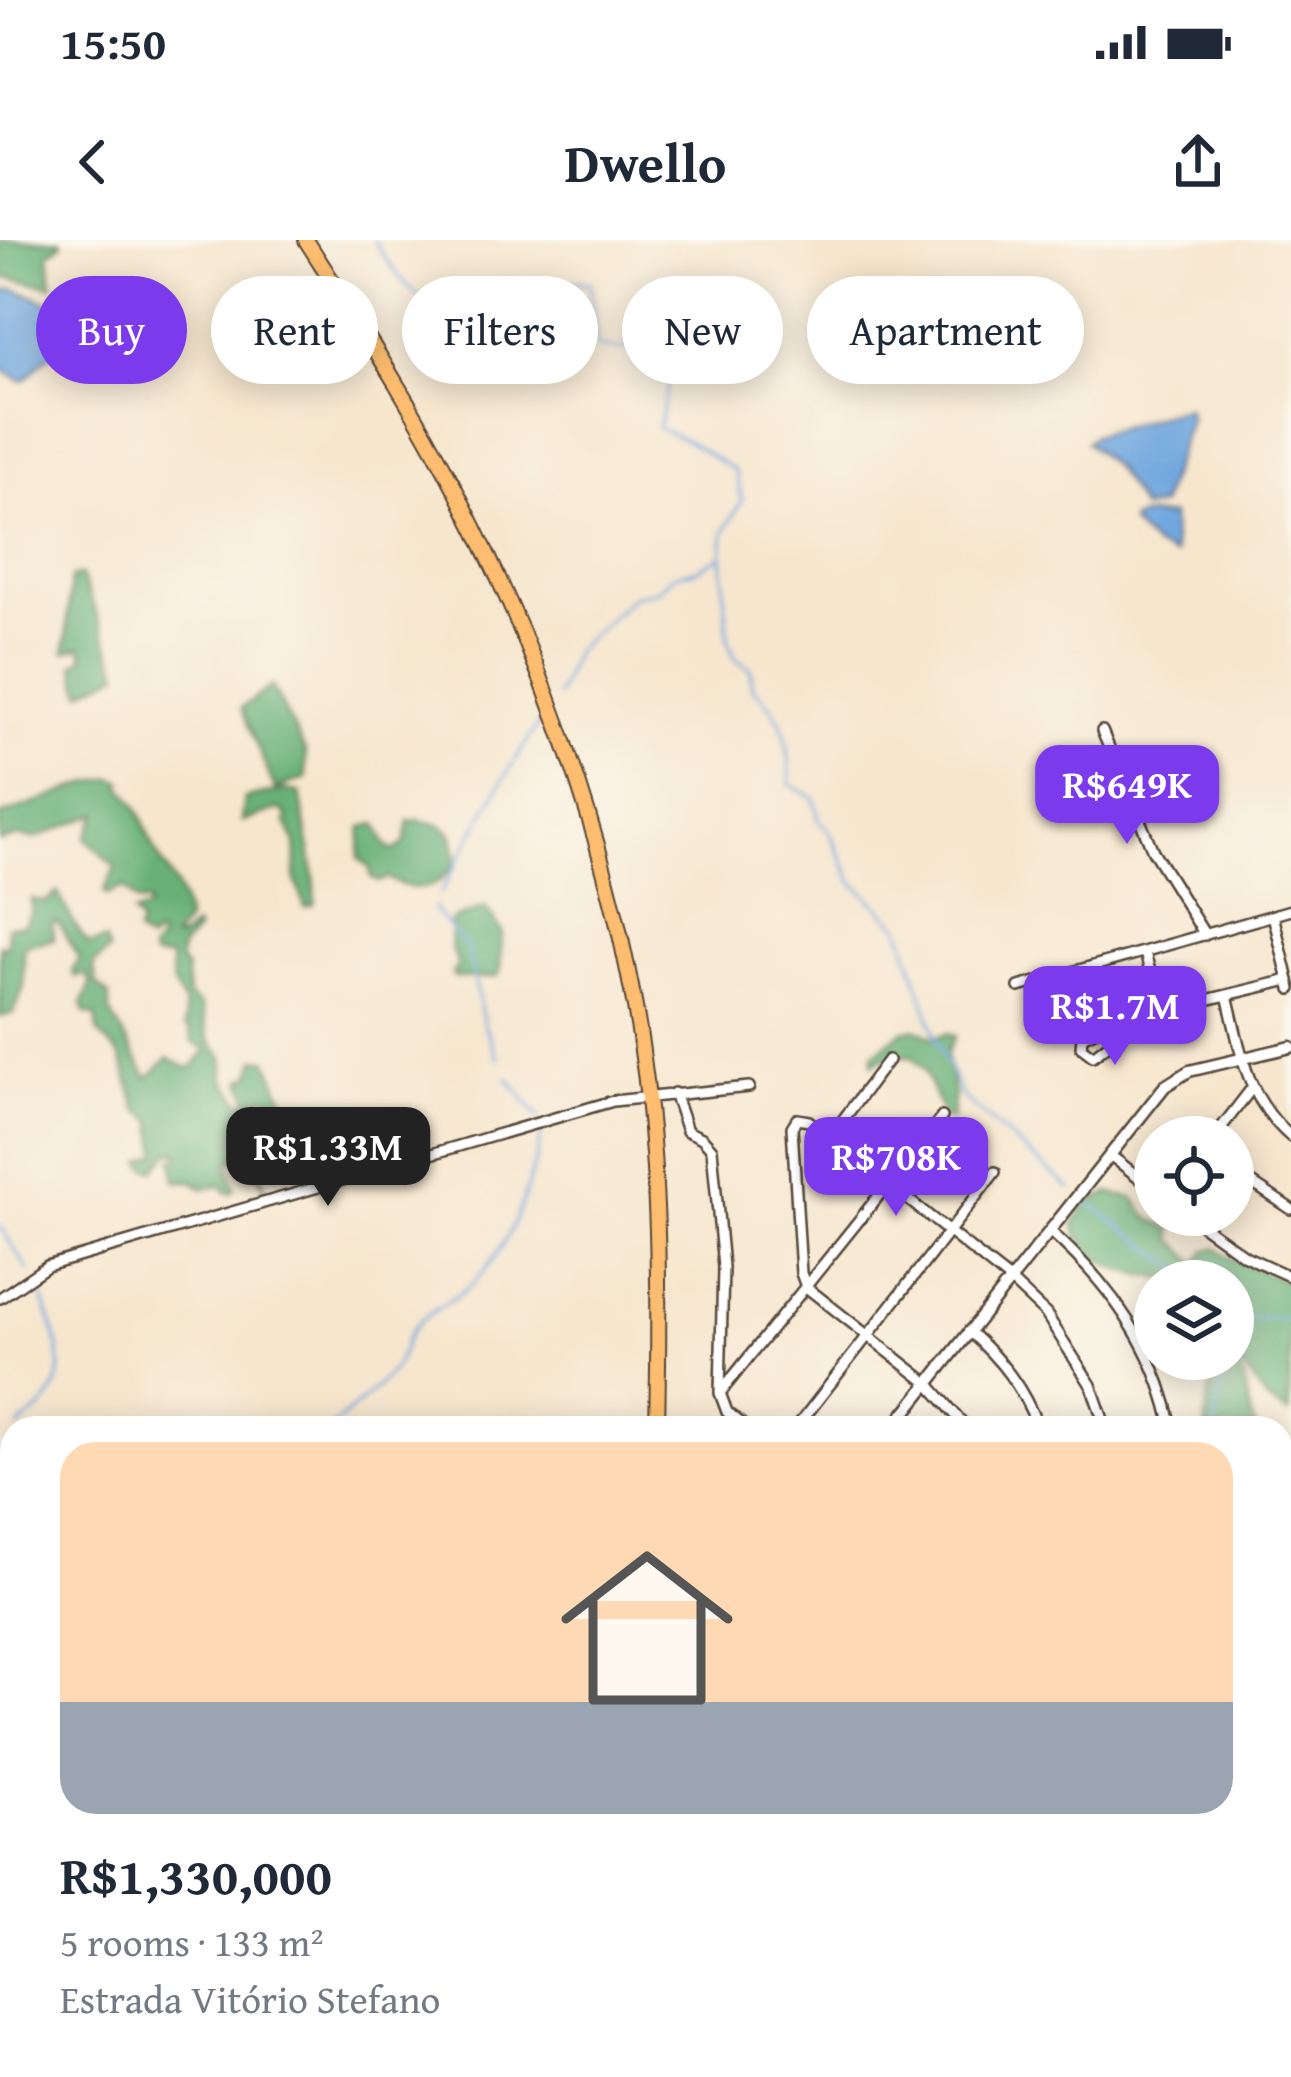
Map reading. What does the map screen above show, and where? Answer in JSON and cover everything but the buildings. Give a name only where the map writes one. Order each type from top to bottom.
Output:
[{"type":"highway","points":[[306,240],[388,370],[455,489],[544,688],[574,776],[620,938],[647,1096],[658,1298],[657,1416]]},
{"type":"street","points":[[1102,731],[1153,850],[1205,935]]},
{"type":"street","points":[[1019,987],[1291,910]]},
{"type":"street","points":[[1137,1022],[1088,1034],[1082,1037],[1082,1047],[1093,1056],[1137,1022],[1161,1011],[1290,984],[1273,915]]},
{"type":"street","points":[[1145,952],[1161,1011]]},
{"type":"street","points":[[1227,995],[1252,1088],[1263,1110],[1291,1137]]},
{"type":"street","points":[[902,1416],[1165,1087],[1178,1076],[1291,1047]]},
{"type":"street","points":[[830,1137],[888,1060]]},
{"type":"street","points":[[0,1298],[47,1266],[613,1101],[749,1088]]},
{"type":"street","points":[[1230,1116],[1252,1088]]},
{"type":"street","points":[[674,1093],[687,1131],[712,1149],[722,1267],[720,1393],[732,1416]]},
{"type":"street","points":[[720,1393],[942,1117]]},
{"type":"street","points":[[957,1416],[928,1383],[806,1286],[801,1273],[793,1135],[797,1119],[809,1120],[1046,1314],[1091,1385],[1102,1416]]},
{"type":"street","points":[[1110,1155],[1134,1174]]},
{"type":"street","points":[[805,1416],[995,1172]]},
{"type":"street","points":[[1254,1184],[1291,1209]]},
{"type":"street","points":[[1050,1231],[1103,1283],[1124,1313],[1156,1374],[1168,1416]]},
{"type":"street","points":[[1217,1236],[1244,1256],[1291,1277]]},
{"type":"street","points":[[969,1331],[1000,1359],[1033,1416]]},
{"type":"green space","points":[[0,240],[61,240],[49,253],[51,276],[36,276],[36,283],[0,277]]},
{"type":"green space","points":[[81,575],[120,673],[82,692],[74,665],[84,657],[81,647],[65,652],[71,578]]},
{"type":"green space","points":[[272,686],[305,751],[306,778],[275,789],[241,708]]},
{"type":"green space","points":[[112,778],[123,781],[181,898],[186,921],[173,939],[195,926],[179,960],[186,969],[188,995],[201,1007],[209,1040],[223,1057],[225,1080],[245,1107],[248,1096],[242,1080],[251,1075],[256,1059],[267,1059],[288,1109],[279,1116],[268,1095],[255,1101],[245,1118],[266,1193],[247,1147],[228,1163],[235,1189],[231,1193],[225,1192],[225,1186],[202,1188],[193,1181],[176,1181],[173,1159],[179,1158],[179,1152],[169,1153],[154,1170],[144,1166],[142,1161],[158,1153],[153,1120],[138,1110],[120,1055],[98,1033],[96,1016],[85,1013],[82,1004],[91,984],[86,974],[76,977],[72,972],[79,959],[57,921],[52,923],[54,939],[27,945],[24,950],[24,987],[14,1013],[0,1017],[0,945],[7,947],[8,926],[23,925],[32,911],[31,899],[46,902],[58,892],[85,940],[90,944],[105,940],[109,951],[93,965],[97,984],[109,996],[110,1012],[148,1078],[168,1058],[188,1068],[194,1066],[207,1049],[192,1042],[185,1027],[184,1004],[173,985],[170,958],[153,957],[151,952],[160,939],[156,935],[148,942],[137,934],[140,923],[133,914],[148,909],[148,903],[136,902],[123,887],[108,895],[104,892],[115,867],[86,838],[98,813],[34,839],[17,836],[0,842],[0,816]]},
{"type":"green space","points":[[284,790],[300,792],[315,884],[314,905],[305,907],[295,877],[296,843],[287,815],[280,810],[242,821],[245,798]]},
{"type":"green space","points":[[409,821],[444,827],[451,835],[456,862],[448,872],[425,888],[371,877],[359,858],[362,827],[377,824],[393,851],[405,843]]},
{"type":"green space","points":[[485,907],[502,932],[500,972],[496,977],[456,978],[452,974],[458,964],[451,948],[451,920]]},
{"type":"green space","points":[[916,1028],[934,1038],[948,1033],[955,1036],[946,1054],[954,1094],[952,1119],[944,1117],[923,1068],[911,1056],[890,1056],[873,1064],[873,1054],[903,1031]]},
{"type":"green space","points":[[1109,1193],[1134,1198],[1134,1236],[1173,1236],[1193,1260],[1134,1260],[1134,1272],[1117,1268],[1082,1243],[1074,1223],[1088,1202]]},
{"type":"green space","points":[[1216,1248],[1232,1259],[1200,1260],[1207,1250]]},
{"type":"green space","points":[[1254,1268],[1291,1284],[1289,1414],[1266,1400],[1253,1380]]},
{"type":"green space","points":[[1211,1380],[1243,1380],[1251,1416],[1206,1416]]},
{"type":"water","points":[[14,289],[36,297],[36,369],[22,381],[4,371],[0,360],[0,291]]},
{"type":"water","points":[[1188,409],[1189,419],[1160,506],[1142,509],[1116,470],[1086,442],[1094,435]]},
{"type":"water","points":[[1140,516],[1171,516],[1174,555],[1155,547],[1132,525]]},
{"type":"waterway","points":[[374,240],[423,299],[467,316],[513,323],[507,301],[541,299],[572,281],[590,283],[597,347],[625,350],[648,305],[673,303],[682,330],[658,428],[735,471],[742,500],[724,532],[722,556],[728,639],[735,658],[751,669],[752,688],[779,719],[787,743],[790,784],[814,798],[819,820],[853,882],[900,927],[937,1041],[962,1097],[1071,1189]]},
{"type":"waterway","points":[[557,696],[575,651],[633,596],[658,590],[675,574],[696,570],[720,557]]},
{"type":"waterway","points":[[441,892],[545,713]]},
{"type":"waterway","points":[[435,906],[468,949],[484,1025],[498,1059]]},
{"type":"waterway","points":[[508,1078],[539,1118]]},
{"type":"waterway","points":[[345,1416],[390,1372],[419,1322],[465,1290],[499,1251],[518,1214],[542,1134]]},
{"type":"waterway","points":[[1086,1201],[1168,1260]]},
{"type":"waterway","points":[[0,1226],[28,1270]]},
{"type":"waterway","points":[[32,1416],[51,1396],[60,1365],[55,1333],[38,1286]]},
{"type":"waterway","points":[[1254,1319],[1291,1319]]},
{"type":"waterway","points":[[1217,1416],[1221,1380]]}]
